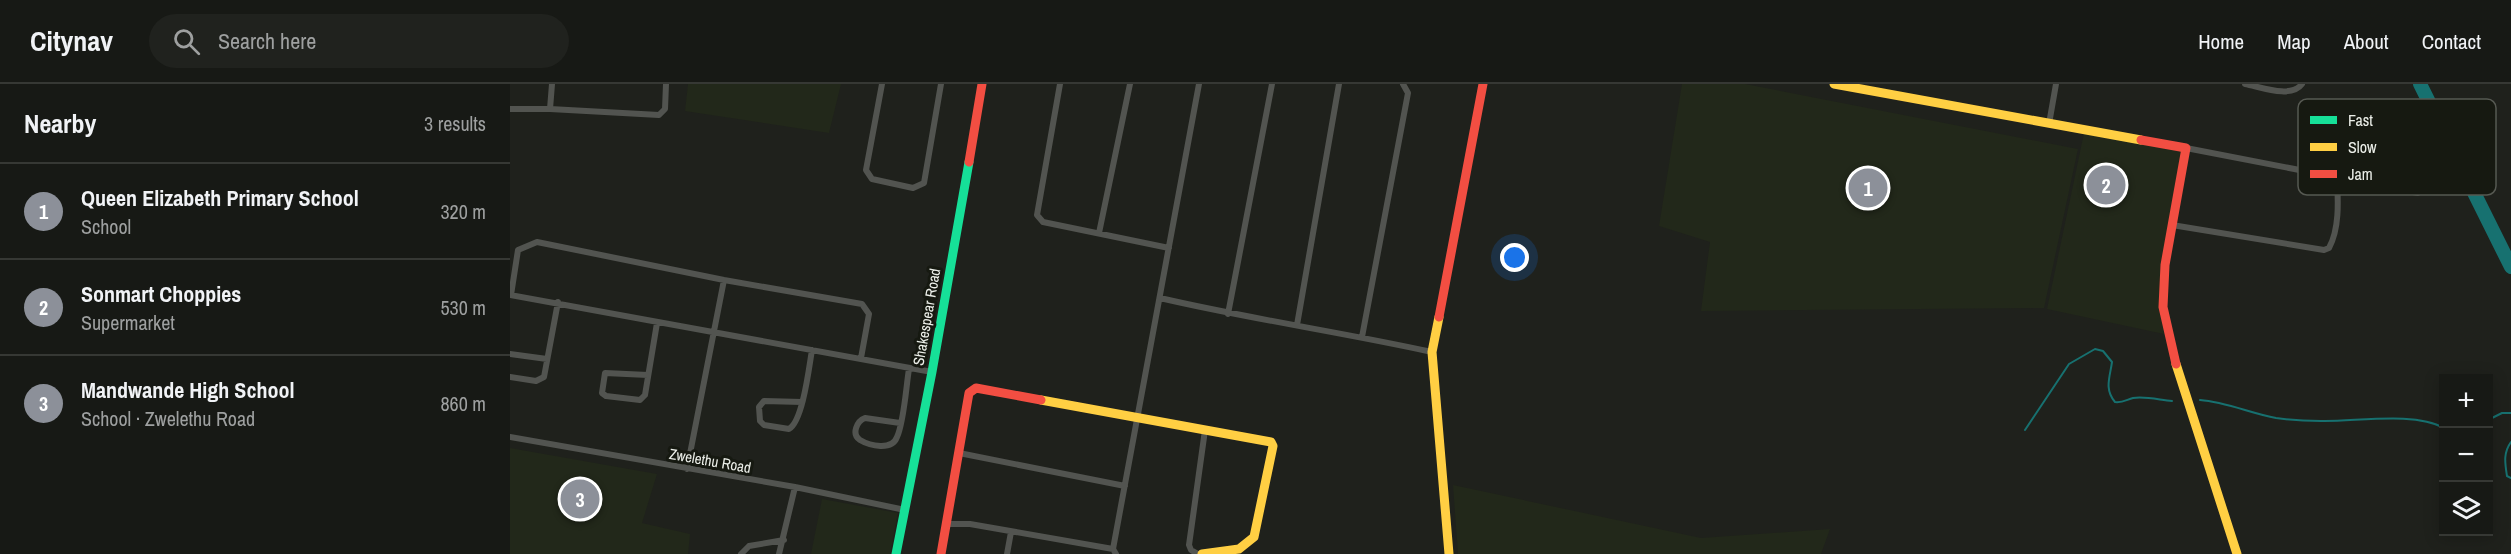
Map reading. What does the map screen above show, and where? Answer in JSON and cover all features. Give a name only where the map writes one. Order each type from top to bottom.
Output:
[{"type":"street","points":[[550,109],[552,84]]},
{"type":"street","points":[[510,109],[660,115],[665,109],[666,84]]},
{"type":"street","points":[[882,84],[866,170],[872,179],[913,188],[924,183],[941,84]]},
{"type":"street","name":"Shakespear Road","points":[[896,554],[932,372],[982,84]]},
{"type":"street","points":[[1060,84],[1037,215],[1043,222],[1170,248]]},
{"type":"street","points":[[1099,233],[1130,84]]},
{"type":"street","points":[[946,524],[970,524],[1114,551],[1199,84]]},
{"type":"street","points":[[1228,314],[1272,84]]},
{"type":"street","points":[[1297,325],[1339,84]]},
{"type":"street","points":[[1362,337],[1408,93],[1403,84]]},
{"type":"street","points":[[1449,554],[1432,352],[1483,84]]},
{"type":"street","points":[[1834,84],[2298,170]]},
{"type":"street","points":[[2049,124],[2056,84]]},
{"type":"street","points":[[2245,84],[2290,92],[2298,89],[2302,84]]},
{"type":"street","points":[[2186,148],[2163,292],[2166,322],[2172,352],[2237,554]]},
{"type":"street","points":[[2172,225],[2324,250],[2331,244],[2338,195]]},
{"type":"street","points":[[861,358],[869,314],[862,304],[724,280],[534,242],[521,247],[515,255],[510,295],[932,372]]},
{"type":"street","points":[[687,469],[724,280]]},
{"type":"street","points":[[1160,298],[1228,314],[1362,337],[1432,352]]},
{"type":"street","points":[[510,377],[540,381],[544,378],[558,302]]},
{"type":"street","points":[[648,375],[605,373],[602,393],[606,396],[640,400],[645,395],[657,323]]},
{"type":"street","points":[[802,402],[769,399],[764,401],[759,407],[760,421],[764,425],[789,429],[795,424],[802,402],[812,350]]},
{"type":"street","points":[[510,354],[547,359]]},
{"type":"street","points":[[900,423],[865,418],[860,420],[856,426],[856,434],[860,440],[884,447],[892,444],[897,438],[900,423],[909,369]]},
{"type":"street","points":[[941,554],[969,393],[976,388],[1269,441],[1274,446],[1254,537],[1247,545],[1239,549],[1202,554]]},
{"type":"street","points":[[1198,554],[1191,550],[1189,545],[1205,430]]},
{"type":"street","name":"Zwelethu Road","points":[[510,437],[905,510]]},
{"type":"street","points":[[960,453],[1125,486]]},
{"type":"street","points":[[779,554],[795,488]]},
{"type":"street","points":[[1007,554],[1011,532]]},
{"type":"street","points":[[741,554],[749,546],[784,540]]},
{"type":"shaded area","points":[[688,84],[841,84],[829,133],[685,111]]},
{"type":"shaded area","points":[[1682,84],[1745,84],[2078,149],[2044,308],[1701,311],[1710,242],[1659,226]]},
{"type":"shaded area","points":[[2084,133],[2183,151],[2160,270],[2160,307],[2164,334],[2047,309]]},
{"type":"shaded area","points":[[510,448],[657,474],[642,523],[690,534],[688,554],[510,554]]},
{"type":"shaded area","points":[[1453,485],[1701,538],[1830,529],[1821,554],[1458,554]]},
{"type":"shaded area","points":[[822,499],[898,513],[890,554],[811,554]]},
{"type":"waterway","points":[[2420,84],[2427,99]]},
{"type":"waterway","points":[[2475,195],[2511,267]]},
{"type":"waterway","points":[[2025,430],[2069,364],[2095,349],[2103,351],[2112,362],[2109,388],[2115,402],[2133,398],[2172,401]]},
{"type":"waterway","points":[[2200,400],[2281,419],[2321,421],[2384,418],[2417,420],[2439,426]]},
{"type":"waterway","points":[[2493,418],[2502,413],[2511,413]]},
{"type":"waterway","points":[[2511,442],[2505,458],[2507,476],[2511,478]]},
{"type":"traffic: fast","points":[[896,554],[932,372],[969,162]]},
{"type":"traffic: slow","points":[[1834,84],[2141,140]]},
{"type":"traffic: slow","points":[[1439,317],[1432,352],[1449,554]]},
{"type":"traffic: slow","points":[[2176,364],[2237,554]]},
{"type":"traffic: slow","points":[[1041,400],[1271,442],[1273,446],[1254,537],[1239,549],[1202,554]]},
{"type":"traffic: jam","points":[[969,162],[982,84]]},
{"type":"traffic: jam","points":[[1439,317],[1483,84]]},
{"type":"traffic: jam","points":[[2141,140],[2186,148],[2165,265],[2163,307],[2176,364]]},
{"type":"traffic: jam","points":[[941,554],[969,393],[976,388],[1041,400]]},
{"type":"place","name":"Sonmart Choppies","points":[[2106,185]]},
{"type":"place","name":"Queen Elizabeth Primary School","points":[[1868,188]]},
{"type":"place","name":"Mandwande High School","points":[[580,499]]}]
